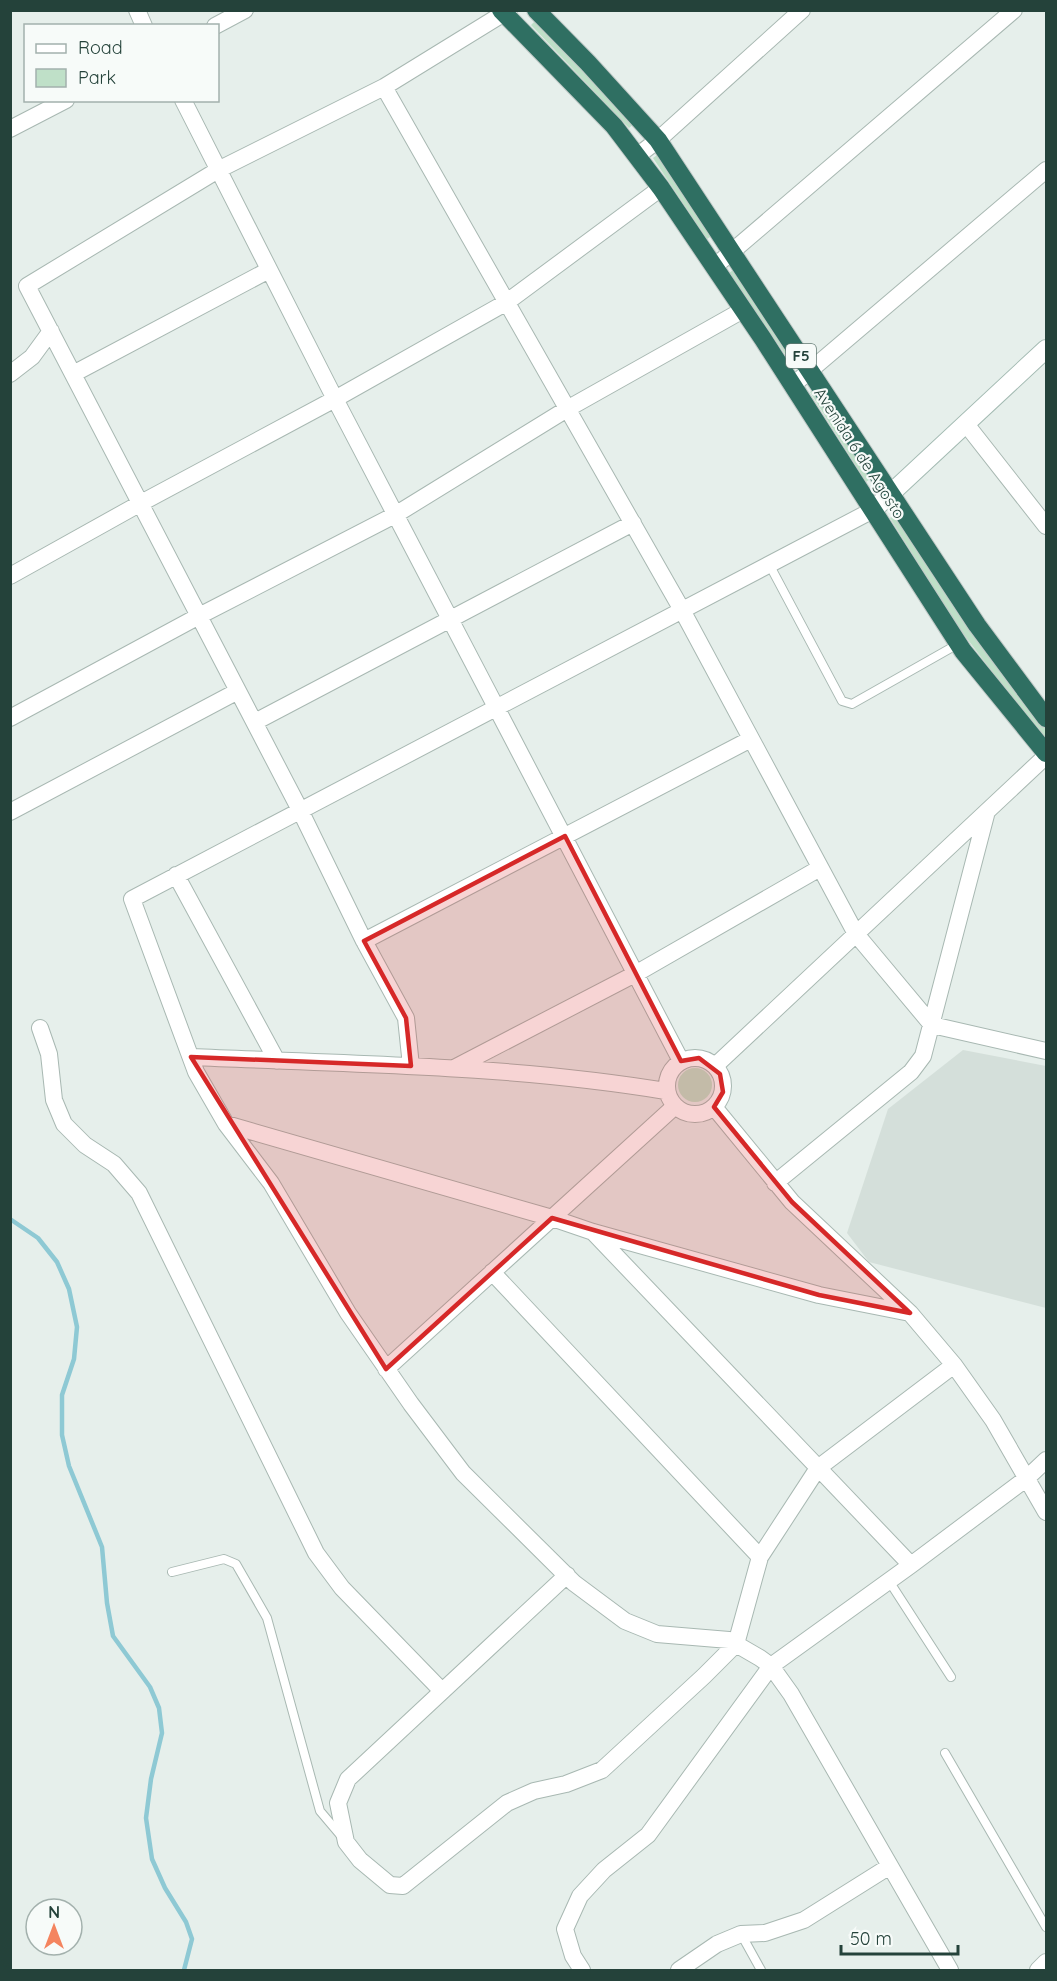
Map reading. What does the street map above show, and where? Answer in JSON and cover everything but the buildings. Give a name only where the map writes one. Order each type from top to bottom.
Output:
[{"type":"highway","name":"Avenida 6 de Agosto","points":[[536,10],[658,140],[977,625],[1047,718]]},
{"type":"highway","name":"Avenida 6 de Agosto","points":[[505,12],[614,126],[661,188],[793,385],[958,644],[1047,755]]},
{"type":"street","points":[[137,10],[143,24]]},
{"type":"street","points":[[219,24],[245,10]]},
{"type":"street","points":[[637,156],[658,140],[802,10]]},
{"type":"street","points":[[714,267],[1014,10]]},
{"type":"street","points":[[411,1066],[406,1018],[364,941],[255,722],[27,286],[218,170],[384,87],[505,12]]},
{"type":"street","points":[[384,87],[682,610],[856,934],[932,1025],[1047,1051]]},
{"type":"street","points":[[10,129],[62,102]]},
{"type":"street","points":[[184,102],[395,515],[637,973],[681,1061]]},
{"type":"street","points":[[793,385],[1047,170]]},
{"type":"street","points":[[10,576],[335,399],[507,302],[661,188]]},
{"type":"street","points":[[73,374],[269,270]]},
{"type":"street","points":[[10,718],[199,616],[395,515],[567,409],[744,310]]},
{"type":"street","points":[[10,374],[32,357],[51,331]]},
{"type":"street","points":[[952,1969],[791,1694],[771,1666],[729,1640],[657,1634],[626,1621],[567,1575],[462,1473],[348,1313],[271,1183],[226,1124],[196,1072],[132,899],[873,510],[1047,350]]},
{"type":"street","points":[[966,424],[1047,526]]},
{"type":"street","points":[[255,722],[633,523]]},
{"type":"street","points":[[10,812],[238,691]]},
{"type":"street","points":[[364,941],[751,739]]},
{"type":"street","points":[[715,1066],[986,815],[1047,755]]},
{"type":"street","points":[[775,1183],[911,1072],[923,1056],[986,815]]},
{"type":"street","points":[[456,1068],[637,973],[820,868]]},
{"type":"street","points":[[176,875],[277,1060]]},
{"type":"street","points":[[40,1028],[49,1054],[54,1100],[64,1124],[85,1144],[114,1164],[139,1193],[316,1553],[342,1588],[442,1691]]},
{"type":"street","points":[[191,1057],[456,1068],[596,1079],[666,1091]]},
{"type":"street","points":[[690,1058],[699,1058],[715,1066],[723,1083],[720,1100],[714,1107],[699,1115],[681,1112],[674,1107],[666,1091],[669,1074],[674,1066],[690,1058]]},
{"type":"street","points":[[386,1369],[674,1107]]},
{"type":"street","points":[[714,1107],[792,1202],[910,1313],[954,1365],[993,1420],[1047,1512]]},
{"type":"street","points":[[226,1124],[552,1218],[593,1232],[819,1295],[910,1313]]},
{"type":"street","points":[[593,1232],[911,1565]]},
{"type":"street","points":[[492,1272],[760,1557]]},
{"type":"street","points":[[567,1575],[348,1779],[338,1803],[346,1842],[360,1860],[390,1885],[403,1886],[507,1803],[534,1791],[566,1784],[602,1770],[736,1644],[760,1557],[818,1468],[954,1365]]},
{"type":"street","points":[[582,1971],[573,1956],[565,1929],[580,1896],[604,1870],[648,1835],[771,1666],[911,1565],[1027,1478],[1047,1460]]},
{"type":"street","points":[[679,1971],[717,1944],[741,1934],[765,1933],[804,1920],[890,1866]]},
{"type":"lane","points":[[769,564],[842,701],[852,704],[958,644]]},
{"type":"lane","points":[[172,1572],[224,1559],[236,1564],[267,1618],[320,1811],[346,1842]]},
{"type":"lane","points":[[889,1581],[951,1677]]},
{"type":"lane","points":[[945,1753],[1047,1927]]},
{"type":"lane","points":[[741,1934],[761,1971]]},
{"type":"highlighted area","points":[[565,836],[681,1061],[699,1058],[720,1074],[723,1092],[714,1107],[792,1202],[910,1313],[819,1295],[552,1218],[386,1369],[191,1057],[411,1066],[406,1018],[364,941]]},
{"type":"shaded area","points":[[963,1050],[1046,1066],[1046,1308],[869,1262],[847,1233],[888,1109]]},
{"type":"green space","points":[[537,19],[636,122],[629,128],[531,25]]},
{"type":"green space","points":[[660,153],[713,235],[707,239],[653,158]]},
{"type":"green space","points":[[736,268],[792,350],[785,354],[729,273]]},
{"type":"green space","points":[[817,388],[873,477],[866,482],[810,392]]},
{"type":"green space","points":[[898,513],[1003,673],[1046,728],[1046,736],[1043,739],[956,624],[890,518]]},
{"type":"green space","points":[[695,1068],[707,1073],[712,1085],[707,1097],[695,1102],[683,1097],[678,1085],[683,1073]]},
{"type":"waterway","points":[[10,1219],[38,1238],[57,1262],[69,1289],[77,1327],[74,1359],[62,1395],[62,1435],[69,1466],[102,1547],[107,1603],[113,1636],[150,1687],[159,1708],[162,1733],[151,1779],[146,1818],[152,1859],[165,1888],[186,1922],[192,1939],[184,1970]]}]
